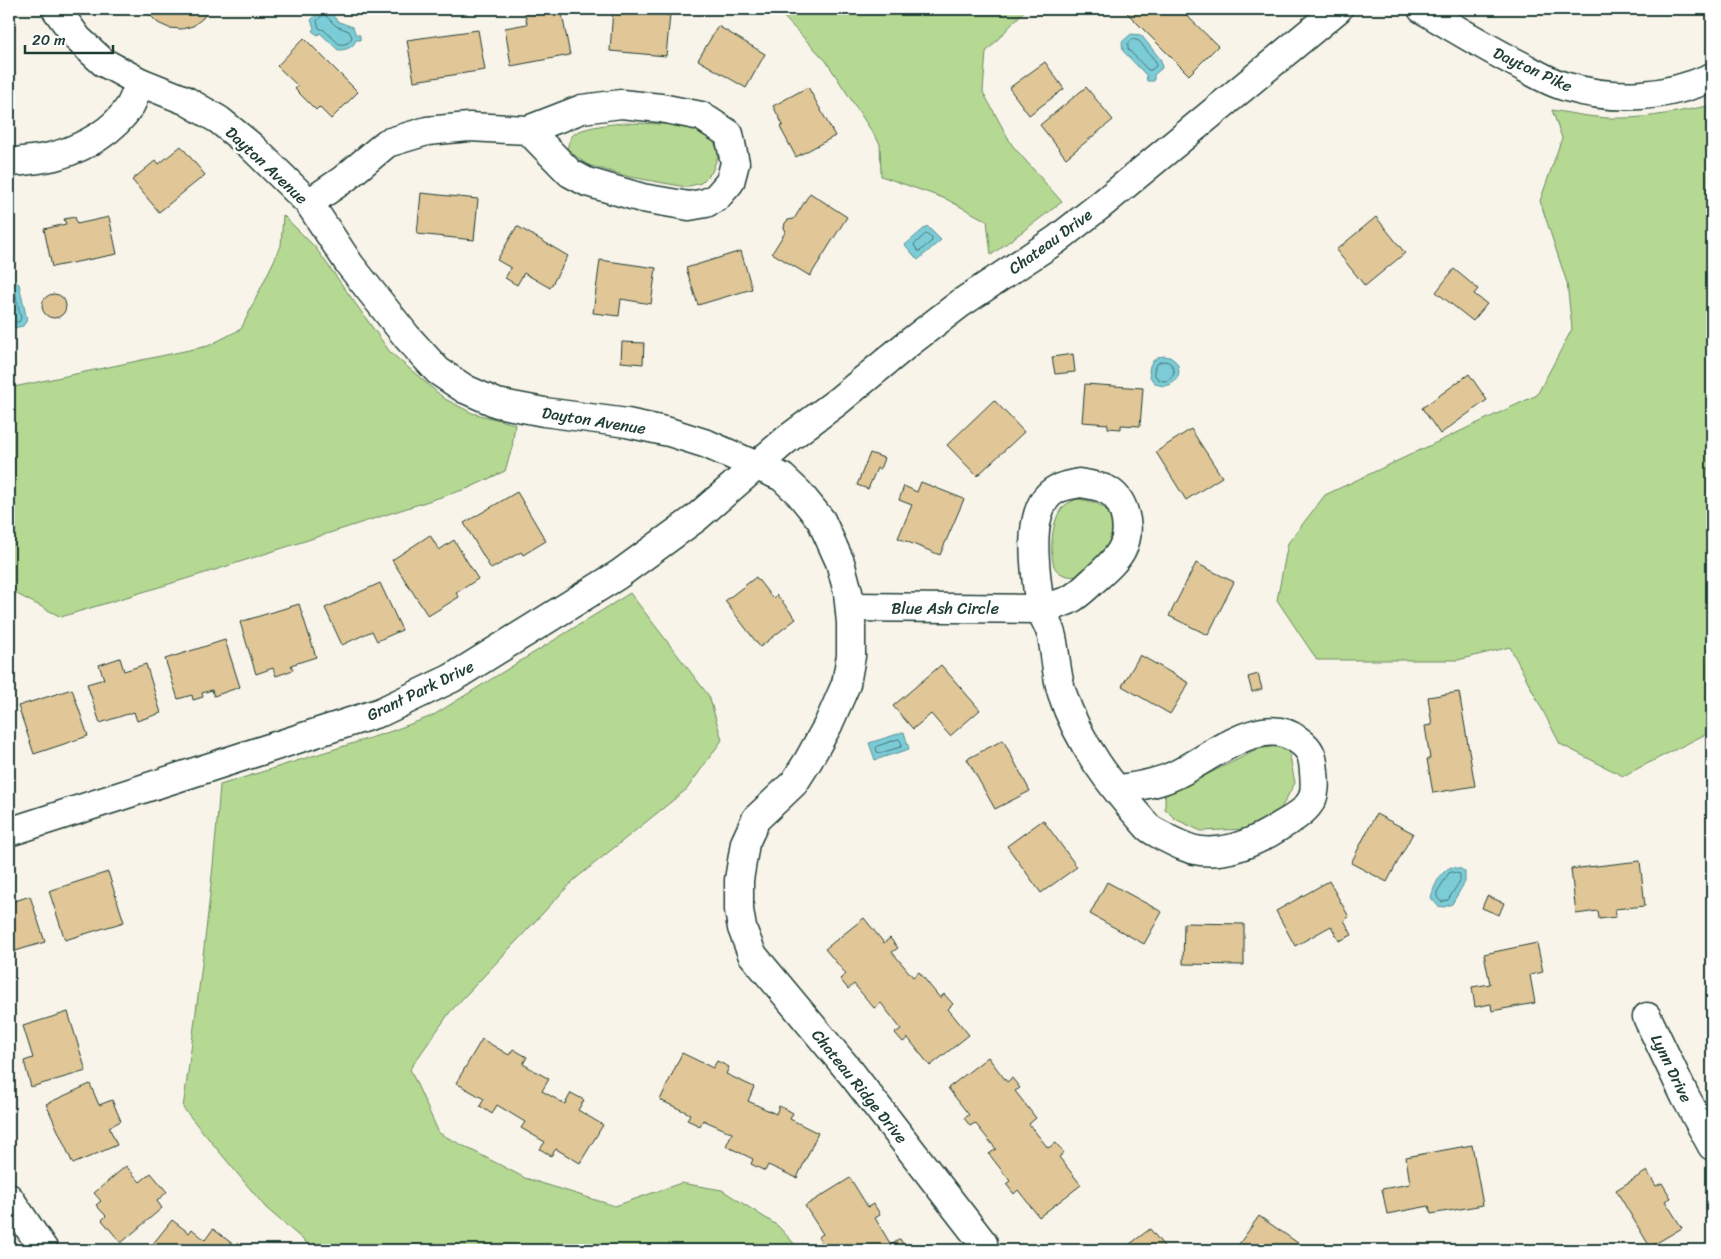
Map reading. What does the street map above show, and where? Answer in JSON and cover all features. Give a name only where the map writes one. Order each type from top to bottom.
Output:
[{"type":"street","name":"Dayton Avenue","points":[[56,9],[78,39],[103,62],[140,82],[185,100],[218,120],[251,146],[309,203],[350,265],[407,337],[438,371],[465,389],[497,403],[544,412],[627,423],[669,432],[707,444],[782,477],[799,493],[821,520],[840,562],[848,592],[851,607],[852,656],[846,684],[828,725],[808,762],[794,783],[756,819],[745,843],[739,880],[739,910],[742,928]]},
{"type":"street","name":"Chateau Drive","points":[[756,465],[961,303],[1056,240],[1087,216],[1338,9]]},
{"type":"street","name":"Dayton Pike","points":[[1422,9],[1472,39],[1564,87],[1596,94],[1625,96],[1662,93],[1699,83],[1712,77]]},
{"type":"street","points":[[9,163],[56,156],[82,147],[122,117],[131,105],[140,82]]},
{"type":"street","points":[[309,203],[344,178],[387,143],[428,132],[469,127],[528,130],[582,109],[621,104],[661,108],[702,116],[729,134],[736,162],[730,182],[716,197],[706,203],[689,206],[680,205],[642,198],[587,182],[570,173],[528,130]]},
{"type":"street","name":"Grant Park Drive","points":[[9,832],[381,712],[428,690],[452,678],[618,575],[696,518],[756,465]]},
{"type":"street","name":"Blue Ash Circle","points":[[851,607],[1040,609],[1067,601],[1077,596],[1120,555],[1125,542],[1128,525],[1122,506],[1116,496],[1100,486],[1079,483],[1057,489],[1043,501],[1037,516],[1035,533],[1040,609]]},
{"type":"street","points":[[1040,609],[1052,635],[1062,692],[1076,728],[1091,754],[1117,790],[1148,828],[1177,844],[1200,851],[1223,850],[1266,836],[1310,804],[1316,787],[1314,760],[1308,746],[1294,736],[1280,730],[1261,732],[1242,738],[1174,776],[1148,784],[1117,790]]},
{"type":"street","name":"Chateau Ridge Drive","points":[[742,928],[752,954],[852,1074],[983,1243]]},
{"type":"street","name":"Lynn Drive","points":[[1647,1017],[1685,1096],[1712,1146]]},
{"type":"street","points":[[9,1198],[44,1250]]},
{"type":"green space","points":[[776,9],[1026,9],[986,52],[983,92],[1012,145],[1062,202],[991,255],[987,221],[946,199],[881,176],[880,144],[826,61]]},
{"type":"green space","points":[[1712,104],[1712,731],[1623,776],[1560,744],[1510,647],[1458,660],[1317,660],[1277,600],[1288,543],[1325,495],[1537,395],[1572,329],[1567,283],[1540,201],[1562,138],[1552,110],[1596,117],[1633,118],[1665,114]]},
{"type":"green space","points":[[624,123],[672,125],[697,130],[707,135],[714,142],[719,153],[712,172],[701,183],[686,187],[630,177],[588,165],[567,150],[571,138],[577,132],[597,126]]},
{"type":"green space","points":[[283,215],[315,247],[390,352],[445,399],[472,413],[515,424],[512,448],[505,471],[469,488],[215,570],[61,617],[9,590],[9,388],[208,346],[241,329],[281,246]]},
{"type":"green space","points":[[1077,499],[1094,503],[1106,509],[1112,519],[1113,529],[1110,541],[1095,563],[1080,575],[1067,576],[1056,569],[1052,560],[1055,521],[1064,506]]},
{"type":"green space","points":[[630,593],[709,696],[722,740],[687,789],[574,880],[450,1012],[410,1069],[439,1133],[525,1178],[615,1206],[681,1183],[722,1190],[778,1226],[800,1250],[315,1250],[266,1208],[183,1108],[204,946],[220,785],[389,732],[432,716]]},
{"type":"green space","points":[[1276,746],[1289,752],[1295,783],[1280,810],[1246,829],[1201,831],[1175,819],[1165,809],[1165,795],[1259,749]]},
{"type":"water","points":[[322,9],[328,11],[339,22],[353,27],[356,35],[360,35],[360,40],[356,40],[349,48],[338,50],[320,33],[318,35],[312,31],[314,28],[311,20]]},
{"type":"water","points":[[1131,34],[1141,35],[1161,60],[1162,68],[1154,75],[1154,81],[1147,81],[1146,75],[1123,51],[1122,42]]},
{"type":"water","points":[[927,226],[941,240],[918,260],[905,245]]},
{"type":"water","points":[[13,280],[19,284],[27,320],[23,326],[13,328],[9,326],[9,281]]},
{"type":"water","points":[[1164,356],[1175,360],[1179,371],[1175,382],[1164,386],[1153,382],[1149,371],[1153,360]]},
{"type":"water","points":[[904,732],[909,749],[875,760],[869,743]]},
{"type":"water","points":[[1451,867],[1465,872],[1465,882],[1452,904],[1444,907],[1438,906],[1431,898],[1432,894],[1441,876]]},
{"type":"building","points":[[147,9],[209,9],[203,18],[193,26],[182,29],[169,28],[158,23]]},
{"type":"building","points":[[524,9],[561,9],[570,55],[511,66],[505,28],[527,24]]},
{"type":"building","points":[[613,9],[644,9],[644,13],[670,15],[666,56],[610,51]]},
{"type":"building","points":[[1131,9],[1180,9],[1218,46],[1189,75],[1127,13]]},
{"type":"building","points":[[718,26],[765,54],[746,88],[698,60]]},
{"type":"building","points":[[478,30],[485,70],[414,81],[407,40]]},
{"type":"building","points":[[304,38],[358,92],[331,119],[319,107],[316,110],[295,89],[298,86],[277,66]]},
{"type":"building","points":[[1045,62],[1064,89],[1029,115],[1009,88]]},
{"type":"building","points":[[808,87],[835,136],[796,157],[780,127],[783,125],[773,106]]},
{"type":"building","points":[[1086,87],[1113,120],[1066,158],[1040,125]]},
{"type":"building","points":[[181,146],[205,175],[159,212],[132,180],[156,160],[159,164]]},
{"type":"building","points":[[421,193],[478,199],[474,240],[417,234]]},
{"type":"building","points":[[810,193],[847,217],[810,276],[772,253],[786,231],[784,228],[785,223],[788,220],[794,219]]},
{"type":"building","points":[[75,217],[77,224],[109,217],[117,254],[52,267],[44,229],[66,224],[64,219]]},
{"type":"building","points":[[1376,217],[1405,253],[1365,286],[1336,250]]},
{"type":"building","points":[[517,226],[568,256],[550,288],[524,273],[517,285],[505,278],[511,268],[497,260]]},
{"type":"building","points":[[741,251],[752,289],[698,305],[686,268]]},
{"type":"building","points":[[600,260],[656,268],[651,304],[621,299],[619,316],[593,313]]},
{"type":"building","points":[[1454,269],[1478,289],[1474,294],[1487,304],[1473,321],[1436,292]]},
{"type":"building","points":[[54,294],[59,295],[65,301],[65,311],[59,317],[54,318],[49,317],[43,311],[42,306],[43,301],[49,295]]},
{"type":"building","points":[[622,342],[644,343],[643,364],[621,362]]},
{"type":"building","points":[[1073,354],[1075,372],[1055,374],[1052,357]]},
{"type":"building","points":[[1469,374],[1487,400],[1440,434],[1422,408]]},
{"type":"building","points":[[1085,384],[1143,388],[1140,426],[1121,425],[1121,429],[1108,428],[1108,424],[1082,422]]},
{"type":"building","points":[[994,400],[1024,432],[977,476],[947,445]]},
{"type":"building","points":[[1191,429],[1222,477],[1186,500],[1156,452]]},
{"type":"building","points":[[870,453],[884,458],[880,469],[877,468],[868,489],[857,485]]},
{"type":"building","points":[[921,482],[964,499],[940,555],[898,538],[912,505],[899,500],[904,486],[917,492]]},
{"type":"building","points":[[517,492],[546,541],[523,555],[521,552],[491,569],[464,523]]},
{"type":"building","points":[[430,535],[439,550],[454,540],[478,579],[456,593],[459,597],[428,616],[392,560]]},
{"type":"building","points":[[1196,563],[1234,582],[1208,635],[1169,616]]},
{"type":"building","points":[[756,577],[773,599],[777,595],[796,619],[760,647],[725,601]]},
{"type":"building","points":[[380,583],[402,630],[377,641],[372,631],[342,645],[325,608]]},
{"type":"building","points":[[299,604],[316,657],[291,665],[293,670],[276,676],[273,668],[256,674],[240,622]]},
{"type":"building","points":[[225,640],[240,687],[214,696],[212,690],[202,693],[203,697],[193,700],[192,695],[178,699],[165,659]]},
{"type":"building","points":[[1140,655],[1189,683],[1170,714],[1122,686]]},
{"type":"building","points":[[120,658],[124,671],[146,664],[161,713],[137,721],[134,712],[100,723],[87,684],[104,679],[99,665]]},
{"type":"building","points":[[941,665],[980,710],[950,736],[931,714],[913,729],[893,706]]},
{"type":"building","points":[[1258,674],[1262,689],[1252,692],[1248,677]]},
{"type":"building","points":[[72,689],[88,736],[34,754],[18,706]]},
{"type":"building","points":[[1459,692],[1475,786],[1433,793],[1427,759],[1430,759],[1425,726],[1432,725],[1428,697]]},
{"type":"building","points":[[1003,740],[1030,791],[995,809],[967,759]]},
{"type":"building","points":[[1376,814],[1413,833],[1387,882],[1351,863]]},
{"type":"building","points":[[1043,820],[1077,867],[1041,893],[1007,846]]},
{"type":"building","points":[[1640,861],[1645,906],[1615,909],[1616,917],[1599,919],[1598,911],[1576,914],[1571,869]]},
{"type":"building","points":[[108,872],[124,922],[65,940],[49,891]]},
{"type":"building","points":[[1329,881],[1349,917],[1344,920],[1352,935],[1339,941],[1331,926],[1295,946],[1276,911]]},
{"type":"building","points":[[1107,882],[1162,912],[1144,944],[1090,914]]},
{"type":"building","points":[[30,896],[45,942],[9,953],[9,903]]},
{"type":"building","points":[[1487,896],[1504,903],[1499,915],[1482,908]]},
{"type":"building","points":[[864,918],[884,943],[890,938],[898,948],[892,952],[913,977],[919,972],[940,998],[944,994],[953,1004],[948,1009],[969,1035],[930,1066],[908,1038],[903,1042],[895,1033],[901,1029],[881,1003],[874,1008],[854,984],[848,989],[840,979],[846,974],[825,949]]},
{"type":"building","points":[[1184,923],[1244,924],[1244,965],[1183,964]]},
{"type":"building","points":[[1537,943],[1543,972],[1530,975],[1535,1003],[1492,1011],[1491,1004],[1475,1007],[1472,987],[1490,984],[1484,954]]},
{"type":"building","points":[[68,1012],[86,1071],[31,1087],[24,1061],[33,1058],[23,1026]]},
{"type":"building","points":[[482,1039],[509,1055],[513,1049],[527,1057],[523,1064],[549,1079],[542,1091],[565,1104],[571,1093],[584,1100],[578,1110],[603,1125],[580,1163],[556,1149],[551,1156],[540,1149],[545,1142],[521,1128],[525,1122],[497,1105],[492,1114],[480,1106],[484,1099],[456,1083]]},
{"type":"building","points":[[682,1053],[713,1068],[717,1061],[729,1067],[726,1074],[754,1087],[748,1101],[776,1114],[779,1106],[786,1109],[793,1113],[790,1119],[818,1133],[797,1178],[768,1165],[765,1171],[751,1164],[753,1159],[726,1146],[732,1133],[703,1120],[700,1126],[687,1120],[690,1114],[660,1100]]},
{"type":"building","points":[[988,1057],[1007,1082],[1012,1078],[1020,1088],[1015,1091],[1036,1118],[1029,1124],[1048,1148],[1056,1143],[1064,1153],[1059,1157],[1081,1185],[1039,1217],[1018,1190],[1014,1194],[1006,1184],[1010,1181],[989,1154],[996,1149],[975,1123],[970,1126],[964,1118],[969,1115],[948,1088]]},
{"type":"building","points":[[90,1084],[99,1105],[112,1100],[121,1121],[109,1127],[117,1145],[73,1164],[46,1104]]},
{"type":"building","points":[[1472,1145],[1483,1205],[1431,1214],[1429,1206],[1387,1214],[1382,1189],[1410,1184],[1406,1157]]},
{"type":"building","points":[[126,1166],[140,1182],[151,1173],[167,1192],[157,1201],[162,1208],[121,1243],[102,1220],[106,1216],[96,1205],[101,1201],[94,1193]]},
{"type":"building","points":[[1647,1171],[1656,1186],[1662,1183],[1671,1198],[1665,1201],[1682,1228],[1650,1247],[1616,1190]]},
{"type":"building","points":[[850,1178],[868,1207],[873,1204],[877,1209],[880,1215],[875,1218],[891,1245],[900,1239],[907,1250],[834,1250],[831,1245],[825,1248],[818,1237],[823,1234],[805,1206]]},
{"type":"building","points":[[1259,1216],[1308,1250],[1242,1250],[1237,1247]]},
{"type":"building","points":[[172,1220],[189,1233],[192,1229],[205,1240],[213,1229],[234,1245],[230,1250],[148,1250]]},
{"type":"building","points":[[1150,1229],[1167,1250],[1122,1250]]}]
